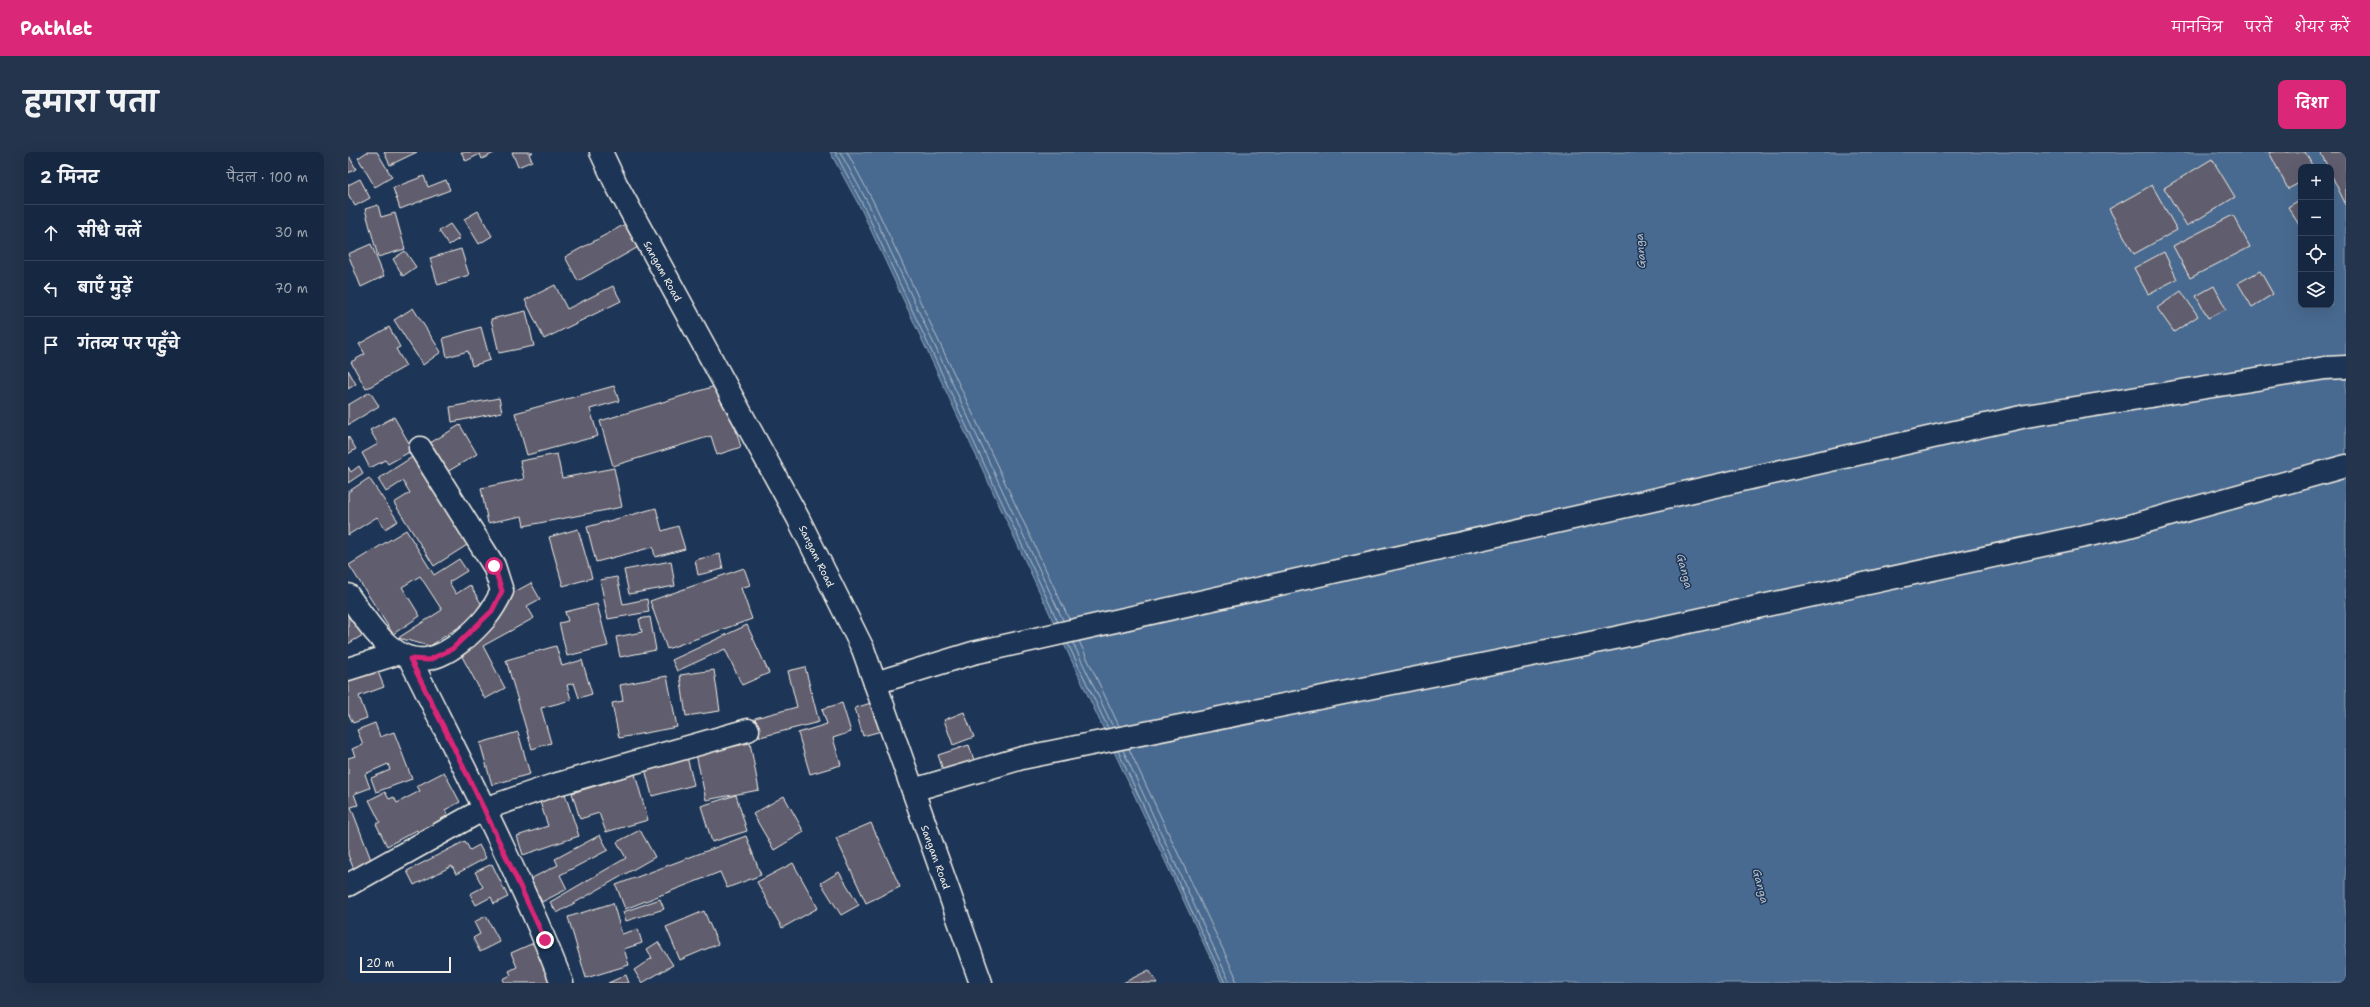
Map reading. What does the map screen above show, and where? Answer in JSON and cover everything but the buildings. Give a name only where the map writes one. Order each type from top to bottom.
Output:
[{"type":"street","name":"Sangam Road","points":[[601,152],[616,184],[798,518],[862,649],[981,983]]},
{"type":"street","points":[[874,683],[973,653],[2026,416],[2325,368],[2346,367]]},
{"type":"street","points":[[348,668],[404,656],[429,660],[452,649],[492,611],[502,591],[494,566],[420,448]]},
{"type":"street","points":[[913,790],[1022,758],[1615,638],[2111,530],[2338,469]]},
{"type":"street","points":[[348,595],[387,646],[404,656],[484,809],[545,940],[562,983]]},
{"type":"street","points":[[348,885],[484,809],[554,785],[748,730]]},
{"type":"water","name":"Ganga","points":[[830,152],[2346,152],[2346,983],[1222,983],[861,209]]},
{"type":"route","points":[[494,566],[502,591],[492,611],[469,635],[452,649],[429,660],[410,659],[484,809],[545,940]]}]
